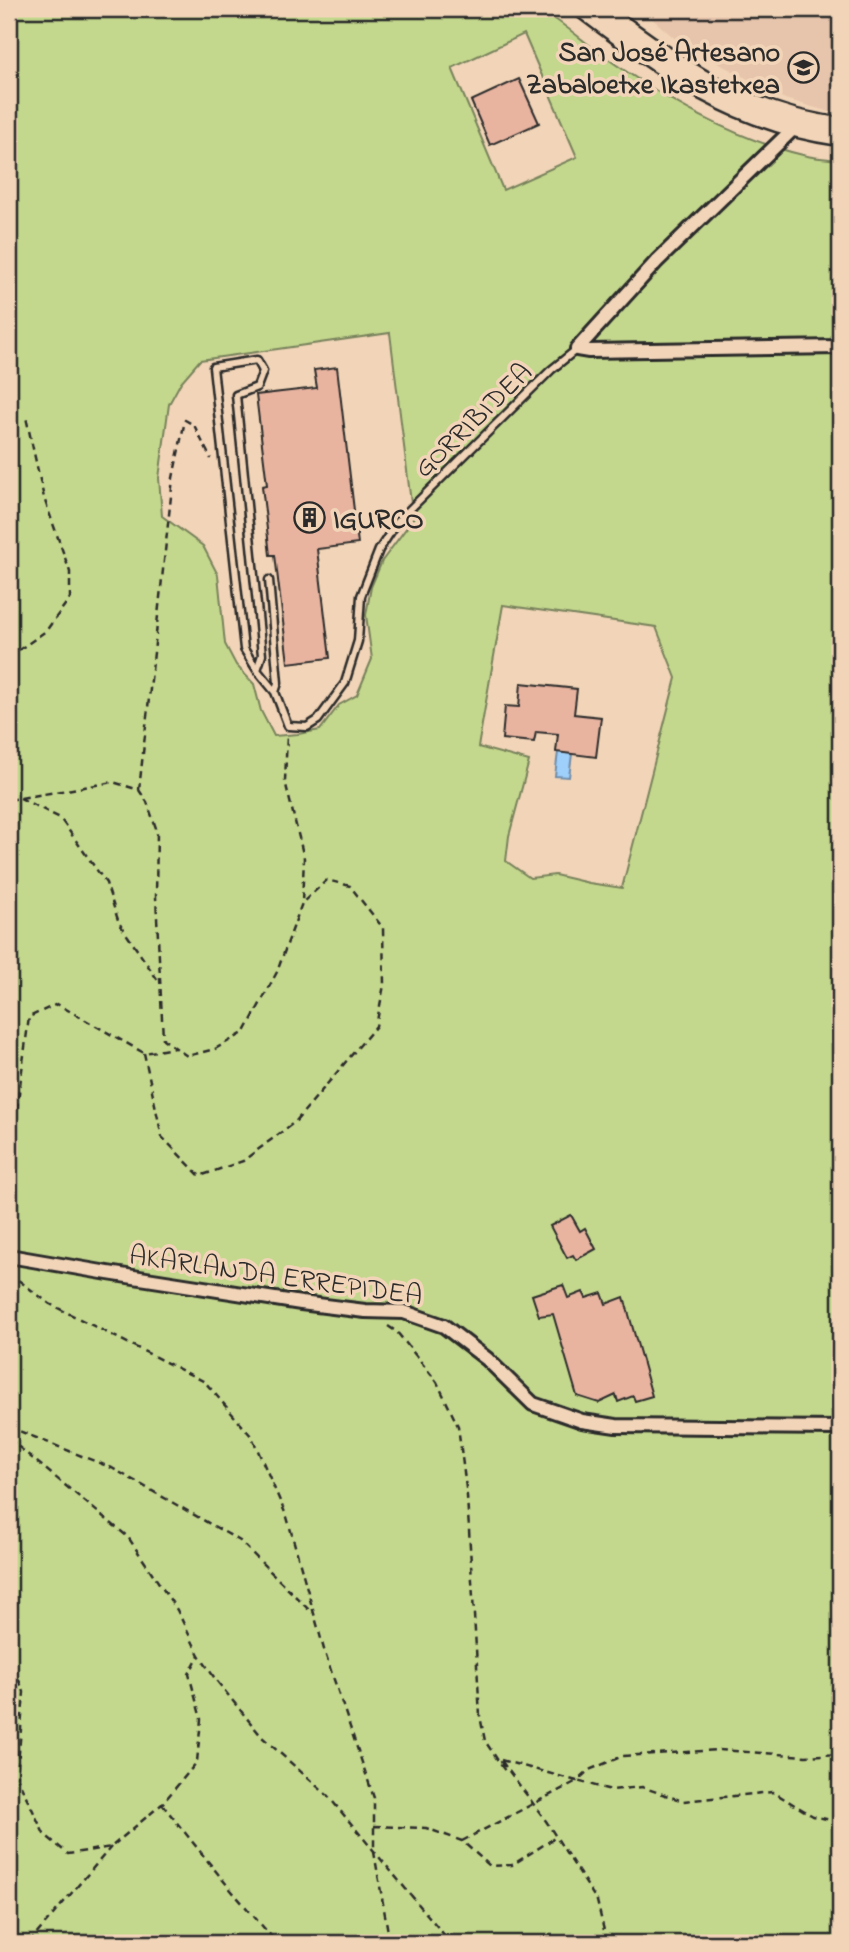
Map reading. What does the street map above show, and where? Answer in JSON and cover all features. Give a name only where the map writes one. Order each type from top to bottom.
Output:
[{"type":"main road","points":[[582,9],[649,58],[705,93],[750,115],[816,134],[840,137]]},
{"type":"main road","points":[[602,9],[661,52],[727,91],[764,107],[821,124],[840,126]]},
{"type":"street","points":[[577,349],[657,261],[794,128]]},
{"type":"street","points":[[577,349],[840,347]]},
{"type":"street","name":"AKARLANDA ERREPIDEA","points":[[9,1256],[301,1303],[365,1311],[404,1312],[444,1326],[487,1359],[533,1404],[582,1421],[616,1426],[840,1428]]},
{"type":"lane","name":"GORRIBIDEA","points":[[288,726],[307,727],[318,720],[345,683],[358,641],[361,596],[379,550],[397,522],[551,370],[577,349]]},
{"type":"lane","points":[[257,670],[262,655],[236,395],[257,387],[263,371],[257,360],[212,367],[244,649],[257,670],[275,692],[288,726]]},
{"type":"lane","points":[[269,580],[278,683],[275,692]]},
{"type":"path","points":[[9,657],[46,631],[70,598],[70,572],[44,498],[26,417]]},
{"type":"path","points":[[139,790],[173,478],[185,420],[194,425],[212,460]]},
{"type":"path","points":[[9,800],[113,782],[139,790],[147,802],[157,831],[156,897],[163,1040],[187,1056],[215,1049],[245,1032],[277,972],[302,903],[304,858],[285,781],[288,726]]},
{"type":"path","points":[[20,798],[60,818],[106,883],[119,923],[159,982]]},
{"type":"path","points":[[144,1053],[162,1137],[200,1176],[243,1161],[296,1121],[376,1026],[384,985],[383,928],[349,886],[327,880],[302,903]]},
{"type":"path","points":[[9,1169],[29,1017],[57,1004],[144,1053],[176,1048]]},
{"type":"path","points":[[9,1273],[50,1304],[205,1382],[252,1437],[287,1517],[325,1653],[374,1798],[374,1852],[388,1931],[400,1943]]},
{"type":"path","points":[[387,1325],[397,1332],[437,1382],[458,1426],[467,1496],[480,1716],[485,1741],[505,1771],[500,1759]]},
{"type":"path","points":[[9,1427],[112,1468],[240,1541],[314,1616]]},
{"type":"path","points":[[9,1440],[128,1537],[177,1610],[199,1655],[216,1680],[262,1737],[328,1796],[451,1943]]},
{"type":"path","points":[[29,1943],[111,1847],[162,1804],[197,1762],[201,1719],[189,1674],[199,1655]]},
{"type":"path","points":[[9,1657],[24,1692],[17,1777],[44,1834],[68,1854],[111,1847]]},
{"type":"path","points":[[462,1841],[577,1781],[589,1770],[623,1756],[719,1750],[806,1756],[840,1754]]},
{"type":"path","points":[[500,1759],[611,1790],[642,1787],[683,1801],[773,1792],[813,1816],[840,1822]]},
{"type":"path","points":[[500,1759],[556,1837],[597,1901],[607,1943]]},
{"type":"path","points":[[162,1804],[277,1943]]},
{"type":"path","points":[[374,1826],[426,1828],[462,1841],[490,1866],[512,1866],[556,1837]]},
{"type":"shaded area","name":"San José Artesano Zabaloetxe Ikastetxea","points":[[641,9],[840,9],[840,115],[785,99],[680,43]]},
{"type":"green space","points":[[9,9],[540,9],[628,73],[725,128],[776,148],[840,160],[840,1943],[9,1943]],"holes":[[[524,34],[577,157],[503,190],[452,68]],[[390,333],[413,519],[382,561],[371,587],[366,615],[372,659],[357,695],[339,705],[320,730],[274,736],[261,711],[254,684],[236,665],[225,644],[218,575],[203,546],[162,516],[159,478],[169,404],[181,382],[200,360]],[[503,605],[656,627],[676,678],[622,888],[555,875],[530,878],[506,861],[509,836],[529,761],[478,747]]]},
{"type":"water","points":[[558,752],[572,754],[569,777],[555,776]]},
{"type":"building","points":[[519,79],[539,123],[490,145],[471,101]]},
{"type":"building","name":"IGURCO","points":[[337,367],[358,544],[317,549],[330,658],[288,663],[275,555],[270,555],[262,486],[267,485],[256,395],[317,388],[314,370]]},
{"type":"building","points":[[521,683],[577,689],[574,714],[601,717],[596,757],[556,752],[558,734],[536,732],[534,742],[502,739],[505,706],[519,707]]},
{"type":"building","points":[[571,1215],[580,1231],[585,1228],[596,1249],[576,1260],[573,1255],[567,1258],[550,1226]]},
{"type":"building","points":[[563,1285],[568,1298],[583,1292],[586,1298],[602,1293],[606,1304],[624,1297],[652,1396],[635,1401],[633,1396],[618,1402],[616,1395],[599,1403],[577,1396],[553,1314],[539,1316],[532,1295]]},
{"type":"place","name":"San José Artesano Zabaloetxe Ikastetxea","points":[[803,67]]},
{"type":"place","name":"IGURCO","points":[[310,518]]}]
